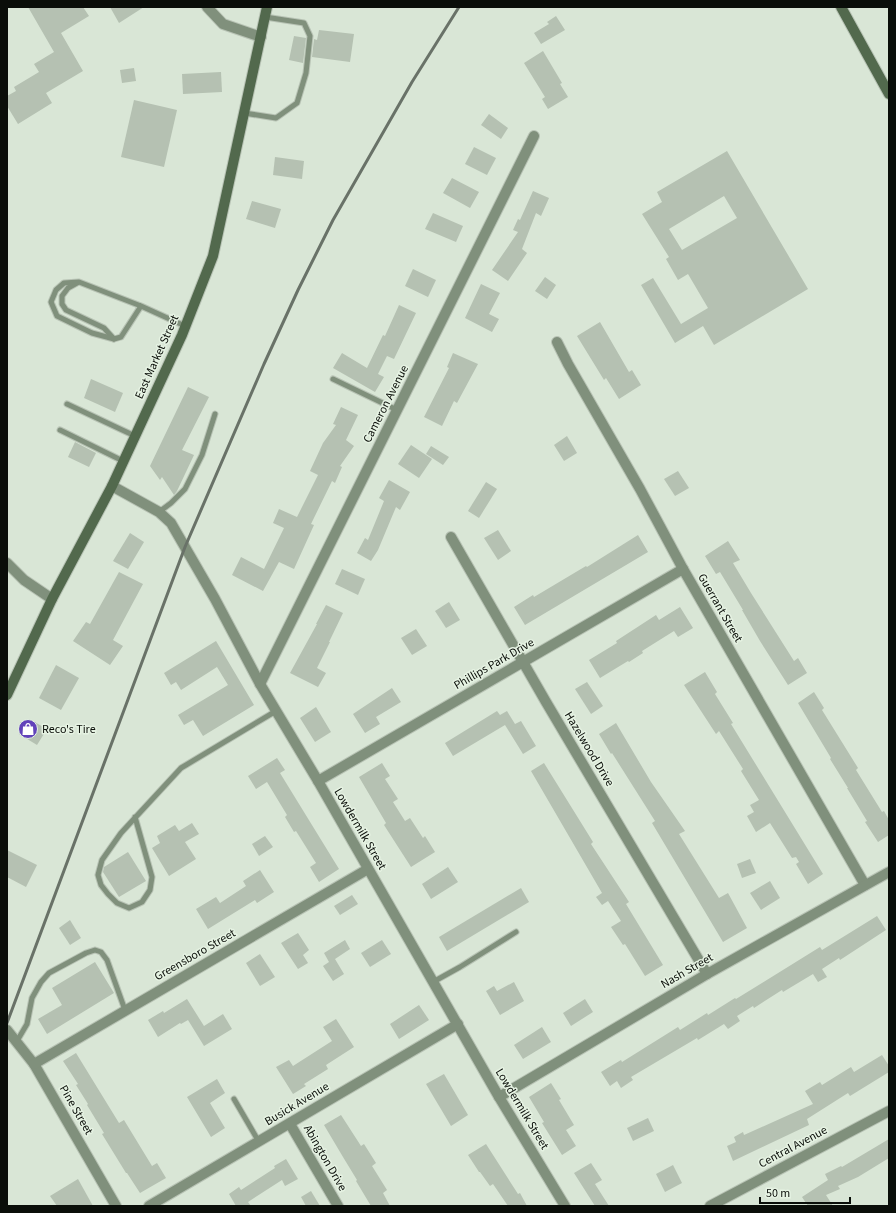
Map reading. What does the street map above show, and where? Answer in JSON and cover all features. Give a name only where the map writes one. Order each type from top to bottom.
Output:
[{"type":"main road","points":[[841,7],[889,94]]},
{"type":"main road","name":"East Market Street","points":[[7,694],[52,598],[112,486],[186,326],[213,256],[266,12]]},
{"type":"street","points":[[207,7],[223,24],[261,38]]},
{"type":"street","name":"Cameron Avenue","points":[[260,684],[534,136]]},
{"type":"street","name":"Guerrant Street","points":[[557,342],[568,364],[640,489],[683,569],[865,885]]},
{"type":"street","name":"Lowdermilk Street","points":[[112,486],[158,512],[171,523],[215,599],[260,684],[318,781],[499,1097],[565,1206]]},
{"type":"street","name":"Hazelwood Drive","points":[[451,537],[707,974]]},
{"type":"street","points":[[7,563],[24,580],[52,598]]},
{"type":"street","name":"Phillips Park Drive","points":[[318,781],[683,569]]},
{"type":"street","name":"Greensboro Street","points":[[34,1064],[368,869]]},
{"type":"street","name":"Nash Street","points":[[499,1097],[707,974],[889,872]]},
{"type":"street","name":"Busick Avenue","points":[[149,1206],[458,1024]]},
{"type":"street","name":"Pine Street","points":[[7,1030],[34,1064],[116,1206]]},
{"type":"street","name":"Central Avenue","points":[[710,1206],[889,1111]]},
{"type":"street","name":"Abington Drive","points":[[290,1124],[338,1206]]},
{"type":"lane","points":[[244,113],[276,118],[298,104],[306,73],[310,36],[304,23],[266,12]]},
{"type":"lane","points":[[141,306],[121,338],[114,339],[92,333],[57,316],[52,302],[56,290],[64,283],[79,282],[141,306],[186,326]]},
{"type":"lane","points":[[79,282],[68,288],[62,296],[62,304],[66,310],[104,328],[114,339]]},
{"type":"lane","points":[[333,378],[397,410]]},
{"type":"lane","points":[[67,404],[135,436]]},
{"type":"lane","points":[[158,512],[171,503],[185,489],[202,455],[215,414]]},
{"type":"lane","points":[[60,430],[123,461]]},
{"type":"lane","points":[[135,817],[152,877],[150,890],[142,902],[129,908],[117,903],[108,894],[101,885],[98,875],[102,860],[121,833],[135,817],[181,768],[276,711]]},
{"type":"lane","points":[[433,982],[516,932]]},
{"type":"lane","points":[[17,1041],[27,1024],[32,998],[41,982],[49,973],[86,953],[95,950],[101,952],[107,960],[126,1010]]},
{"type":"lane","points":[[234,1099],[259,1142]]},
{"type":"building","points":[[28,7],[83,7],[89,16],[61,33],[83,71],[46,93],[52,103],[18,124],[7,106],[7,96],[16,91],[14,87],[39,72],[34,64],[54,52]]},
{"type":"building","points":[[110,7],[144,7],[119,23]]},
{"type":"building","points":[[556,16],[565,30],[541,44],[534,33],[549,24],[547,22]]},
{"type":"building","points":[[319,30],[354,34],[350,62],[312,57],[314,39],[317,40]]},
{"type":"building","points":[[294,36],[306,38],[303,63],[289,60]]},
{"type":"building","points":[[543,51],[562,83],[560,84],[568,97],[548,109],[542,99],[545,97],[524,63]]},
{"type":"building","points":[[134,68],[136,81],[122,83],[120,70]]},
{"type":"building","points":[[221,72],[222,92],[183,94],[182,74]]},
{"type":"building","points":[[134,100],[177,110],[164,167],[121,157]]},
{"type":"building","points":[[489,114],[508,128],[501,139],[481,125]]},
{"type":"building","points":[[474,147],[496,158],[487,175],[465,164]]},
{"type":"building","points":[[727,151],[808,289],[714,345],[703,326],[675,343],[641,285],[653,278],[681,324],[708,308],[688,274],[678,280],[666,259],[669,257],[642,214],[662,202],[657,192]],"holes":[[[724,196],[737,218],[682,250],[669,229]]]},
{"type":"building","points":[[275,157],[304,161],[302,179],[273,175]]},
{"type":"building","points":[[452,178],[479,192],[470,208],[443,193]]},
{"type":"building","points":[[533,191],[549,198],[541,216],[536,213],[522,249],[527,253],[508,281],[492,270],[518,232],[513,230],[518,219],[520,220]]},
{"type":"building","points":[[252,201],[281,209],[275,228],[246,219]]},
{"type":"building","points":[[433,213],[463,226],[456,242],[425,229]]},
{"type":"building","points":[[413,269],[436,280],[428,297],[405,286]]},
{"type":"building","points":[[545,277],[556,285],[547,299],[535,291]]},
{"type":"building","points":[[481,284],[500,293],[489,314],[499,319],[492,332],[465,318]]},
{"type":"building","points":[[399,305],[416,313],[394,359],[387,356],[378,374],[384,377],[375,392],[333,368],[342,353],[367,368],[383,335],[385,336]]},
{"type":"building","points":[[600,322],[629,372],[632,370],[641,385],[619,399],[606,378],[604,380],[577,336]]},
{"type":"building","points":[[453,353],[478,364],[457,403],[454,401],[442,426],[424,417],[449,368],[447,367]]},
{"type":"building","points":[[91,379],[123,393],[115,412],[84,398]]},
{"type":"building","points":[[188,387],[209,397],[182,450],[194,455],[174,495],[162,477],[160,480],[150,466]]},
{"type":"building","points":[[341,407],[358,415],[346,440],[354,446],[340,466],[342,467],[335,483],[332,481],[311,524],[314,525],[294,569],[279,562],[263,591],[232,575],[241,557],[264,569],[284,528],[273,523],[279,509],[297,517],[318,475],[310,471],[323,443],[336,425],[333,424]]},
{"type":"building","points":[[567,436],[577,453],[564,461],[554,445]]},
{"type":"building","points":[[75,442],[96,453],[89,467],[68,457]]},
{"type":"building","points":[[411,445],[432,459],[419,478],[398,464]]},
{"type":"building","points":[[431,446],[449,457],[443,465],[426,454]]},
{"type":"building","points":[[678,471],[689,488],[675,496],[664,479]]},
{"type":"building","points":[[389,480],[410,492],[400,510],[396,507],[378,550],[371,561],[357,553],[365,538],[368,540],[384,501],[379,498]]},
{"type":"building","points":[[486,482],[497,489],[479,518],[468,511]]},
{"type":"building","points":[[498,530],[511,551],[498,560],[484,538]]},
{"type":"building","points":[[130,533],[144,542],[128,569],[113,561]]},
{"type":"building","points":[[638,535],[648,552],[525,625],[514,607],[533,595],[534,597],[586,566],[587,567]]},
{"type":"building","points":[[728,541],[740,560],[733,563],[794,661],[798,658],[807,673],[788,685],[760,641],[720,572],[716,574],[705,556]]},
{"type":"building","points":[[342,569],[365,579],[358,595],[335,584]]},
{"type":"building","points":[[119,572],[143,584],[113,640],[123,646],[110,665],[73,641],[86,622],[90,624]]},
{"type":"building","points":[[449,602],[460,620],[446,628],[435,611]]},
{"type":"building","points":[[326,605],[343,613],[317,668],[326,673],[318,687],[290,673]]},
{"type":"building","points":[[680,607],[693,628],[678,637],[674,631],[642,651],[643,653],[629,662],[628,661],[600,678],[589,660],[617,643],[616,641],[656,615],[659,620]]},
{"type":"building","points":[[416,629],[427,646],[412,655],[401,638]]},
{"type":"building","points":[[216,641],[254,705],[203,736],[193,720],[184,725],[178,715],[228,685],[217,667],[181,690],[176,682],[171,685],[164,673]]},
{"type":"building","points":[[56,665],[79,678],[61,710],[39,698]]},
{"type":"building","points":[[705,672],[717,692],[715,694],[733,723],[731,724],[823,874],[808,884],[796,864],[799,862],[796,857],[792,858],[770,823],[756,832],[747,816],[754,812],[750,805],[759,800],[741,771],[743,769],[719,731],[716,734],[684,685]]},
{"type":"building","points":[[587,682],[603,706],[591,714],[575,689]]},
{"type":"building","points":[[392,688],[401,702],[376,717],[380,724],[365,733],[353,714]]},
{"type":"building","points":[[814,692],[824,708],[822,710],[858,768],[856,770],[882,812],[884,811],[889,820],[889,835],[878,842],[865,822],[867,821],[798,703]]},
{"type":"building","points":[[316,707],[331,732],[315,742],[300,718]]},
{"type":"building","points":[[497,711],[500,715],[507,711],[515,724],[521,721],[536,746],[523,754],[505,725],[453,756],[445,743]]},
{"type":"building","points":[[29,719],[47,729],[37,745],[19,734]]},
{"type":"building","points":[[616,723],[651,782],[685,831],[679,834],[719,898],[728,893],[747,928],[723,942],[652,823],[655,821],[599,734]]},
{"type":"building","points":[[277,758],[285,770],[280,773],[339,869],[319,882],[310,867],[316,863],[296,831],[294,832],[285,817],[287,815],[267,782],[256,789],[248,776]]},
{"type":"building","points":[[382,763],[390,776],[385,779],[398,799],[393,802],[405,821],[410,818],[423,838],[425,836],[435,852],[411,867],[384,825],[386,823],[359,777]]},
{"type":"building","points":[[544,763],[593,842],[591,844],[629,902],[626,904],[663,965],[645,976],[625,944],[623,945],[611,927],[621,921],[608,901],[602,905],[596,897],[602,893],[531,771]]},
{"type":"building","points":[[192,823],[199,834],[185,842],[196,859],[169,876],[152,848],[160,843],[157,836],[175,825],[179,831]]},
{"type":"building","points":[[265,836],[273,847],[259,856],[252,844]]},
{"type":"building","points":[[7,850],[37,865],[26,887],[7,877]]},
{"type":"building","points":[[128,852],[146,881],[119,897],[103,872],[104,867]]},
{"type":"building","points":[[750,859],[756,873],[742,878],[737,864]]},
{"type":"building","points":[[448,867],[458,882],[431,899],[422,884]]},
{"type":"building","points":[[260,870],[274,892],[257,903],[255,900],[208,929],[196,909],[216,897],[220,903],[246,886],[243,881]]},
{"type":"building","points":[[770,881],[780,898],[761,910],[750,893]]},
{"type":"building","points":[[521,888],[529,902],[447,951],[439,937]]},
{"type":"building","points":[[352,895],[358,904],[340,915],[334,906]]},
{"type":"building","points":[[877,916],[886,930],[840,960],[839,958],[822,969],[827,977],[818,982],[813,974],[783,992],[782,990],[754,1008],[753,1006],[737,1016],[740,1021],[728,1029],[724,1024],[698,1040],[697,1038],[631,1077],[633,1080],[621,1088],[617,1081],[610,1086],[601,1072],[621,1060],[622,1062],[678,1027],[680,1030],[707,1013],[708,1015],[820,947],[822,950]]},
{"type":"building","points":[[70,920],[81,938],[70,945],[59,928]]},
{"type":"building","points":[[298,933],[309,950],[303,955],[308,963],[298,969],[281,943]]},
{"type":"building","points":[[345,940],[350,949],[335,959],[344,974],[333,981],[323,966],[329,962],[324,953]]},
{"type":"building","points":[[382,940],[391,954],[370,967],[361,953]]},
{"type":"building","points":[[260,954],[275,977],[260,986],[246,963]]},
{"type":"building","points":[[95,962],[114,993],[47,1034],[38,1019],[62,1005],[52,988]]},
{"type":"building","points":[[514,982],[524,1001],[500,1015],[486,991],[494,986],[497,991]]},
{"type":"building","points":[[187,999],[204,1026],[223,1014],[232,1029],[204,1046],[188,1020],[181,1024],[180,1023],[158,1037],[148,1020],[163,1011],[164,1013]]},
{"type":"building","points":[[585,999],[593,1012],[571,1026],[563,1013]]},
{"type":"building","points":[[419,1005],[429,1020],[399,1039],[390,1024]]},
{"type":"building","points":[[336,1019],[354,1047],[326,1065],[328,1069],[304,1084],[306,1086],[293,1094],[276,1067],[289,1060],[293,1066],[332,1041],[323,1027]]},
{"type":"building","points":[[542,1027],[551,1042],[523,1059],[514,1045]]},
{"type":"building","points":[[76,1053],[119,1123],[124,1120],[152,1166],[157,1163],[166,1178],[140,1193],[102,1134],[104,1133],[76,1085],[78,1084],[63,1061]]},
{"type":"building","points":[[882,1055],[889,1066],[889,1072],[850,1096],[848,1093],[807,1119],[809,1125],[733,1161],[727,1146],[736,1142],[734,1137],[743,1132],[744,1135],[813,1104],[805,1091],[820,1082],[822,1085],[851,1067],[854,1072]]},
{"type":"building","points":[[444,1074],[468,1115],[451,1126],[426,1084]]},
{"type":"building","points":[[217,1079],[225,1093],[210,1103],[225,1128],[211,1137],[187,1097]]},
{"type":"building","points":[[551,1083],[574,1125],[566,1130],[576,1146],[562,1155],[542,1123],[544,1122],[529,1097]]},
{"type":"building","points":[[341,1115],[361,1146],[364,1144],[376,1163],[372,1166],[387,1190],[383,1193],[390,1206],[371,1206],[324,1125]]},
{"type":"building","points":[[648,1118],[654,1131],[633,1141],[627,1128]]},
{"type":"building","points":[[889,1139],[889,1158],[858,1177],[838,1186],[840,1189],[826,1195],[833,1206],[808,1206],[802,1197],[828,1180],[825,1174],[841,1166],[842,1167]]},
{"type":"building","points":[[486,1144],[518,1194],[520,1193],[527,1206],[508,1206],[493,1184],[490,1186],[479,1172],[468,1155]]},
{"type":"building","points":[[286,1159],[298,1179],[285,1186],[282,1180],[248,1202],[251,1206],[236,1206],[229,1194],[239,1187],[241,1190]]},
{"type":"building","points":[[591,1163],[602,1180],[595,1184],[609,1206],[595,1206],[574,1173]]},
{"type":"building","points":[[673,1165],[682,1183],[665,1192],[656,1174]]},
{"type":"building","points":[[78,1179],[93,1206],[57,1206],[50,1196]]},
{"type":"building","points":[[311,1191],[320,1206],[306,1206],[301,1197]]},
{"type":"railway","points":[[7,1023],[185,547],[264,364],[298,290],[333,220],[412,82],[459,7]]},
{"type":"place","name":"Reco's Tire","points":[[28,729]]}]
